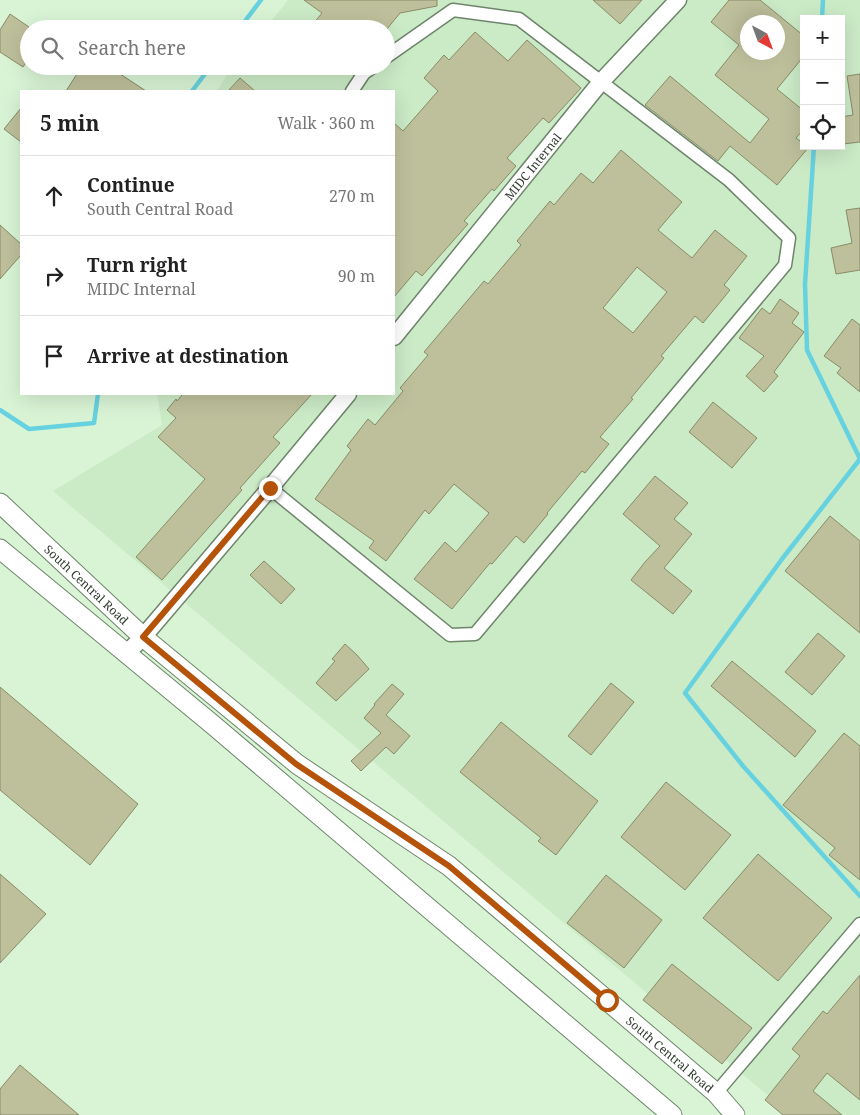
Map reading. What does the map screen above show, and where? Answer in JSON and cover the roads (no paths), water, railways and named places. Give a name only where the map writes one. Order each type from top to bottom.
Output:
[{"type":"main road","name":"South Central Road","points":[[0,502],[143,637],[296,764],[449,866],[716,1093],[735,1115]]},
{"type":"main road","name":"South Central Road","points":[[0,549],[212,724],[672,1115]]},
{"type":"street","name":"MIDC Internal","points":[[395,336],[600,83],[678,0]]},
{"type":"street","points":[[270,488],[450,635],[475,634],[785,265],[789,238],[729,180],[518,20],[453,10],[395,52]]},
{"type":"street","points":[[353,90],[363,75]]},
{"type":"street","points":[[126,654],[143,637],[347,395]]},
{"type":"street","points":[[716,1093],[860,924]]},
{"type":"waterway","points":[[246,20],[261,0]]},
{"type":"waterway","points":[[822,15],[823,0]]},
{"type":"waterway","points":[[193,90],[204,75]]},
{"type":"waterway","points":[[814,150],[805,284],[807,350],[860,459],[782,559],[685,693],[743,766],[860,896]]},
{"type":"waterway","points":[[0,410],[29,429],[94,423],[98,395]]}]
